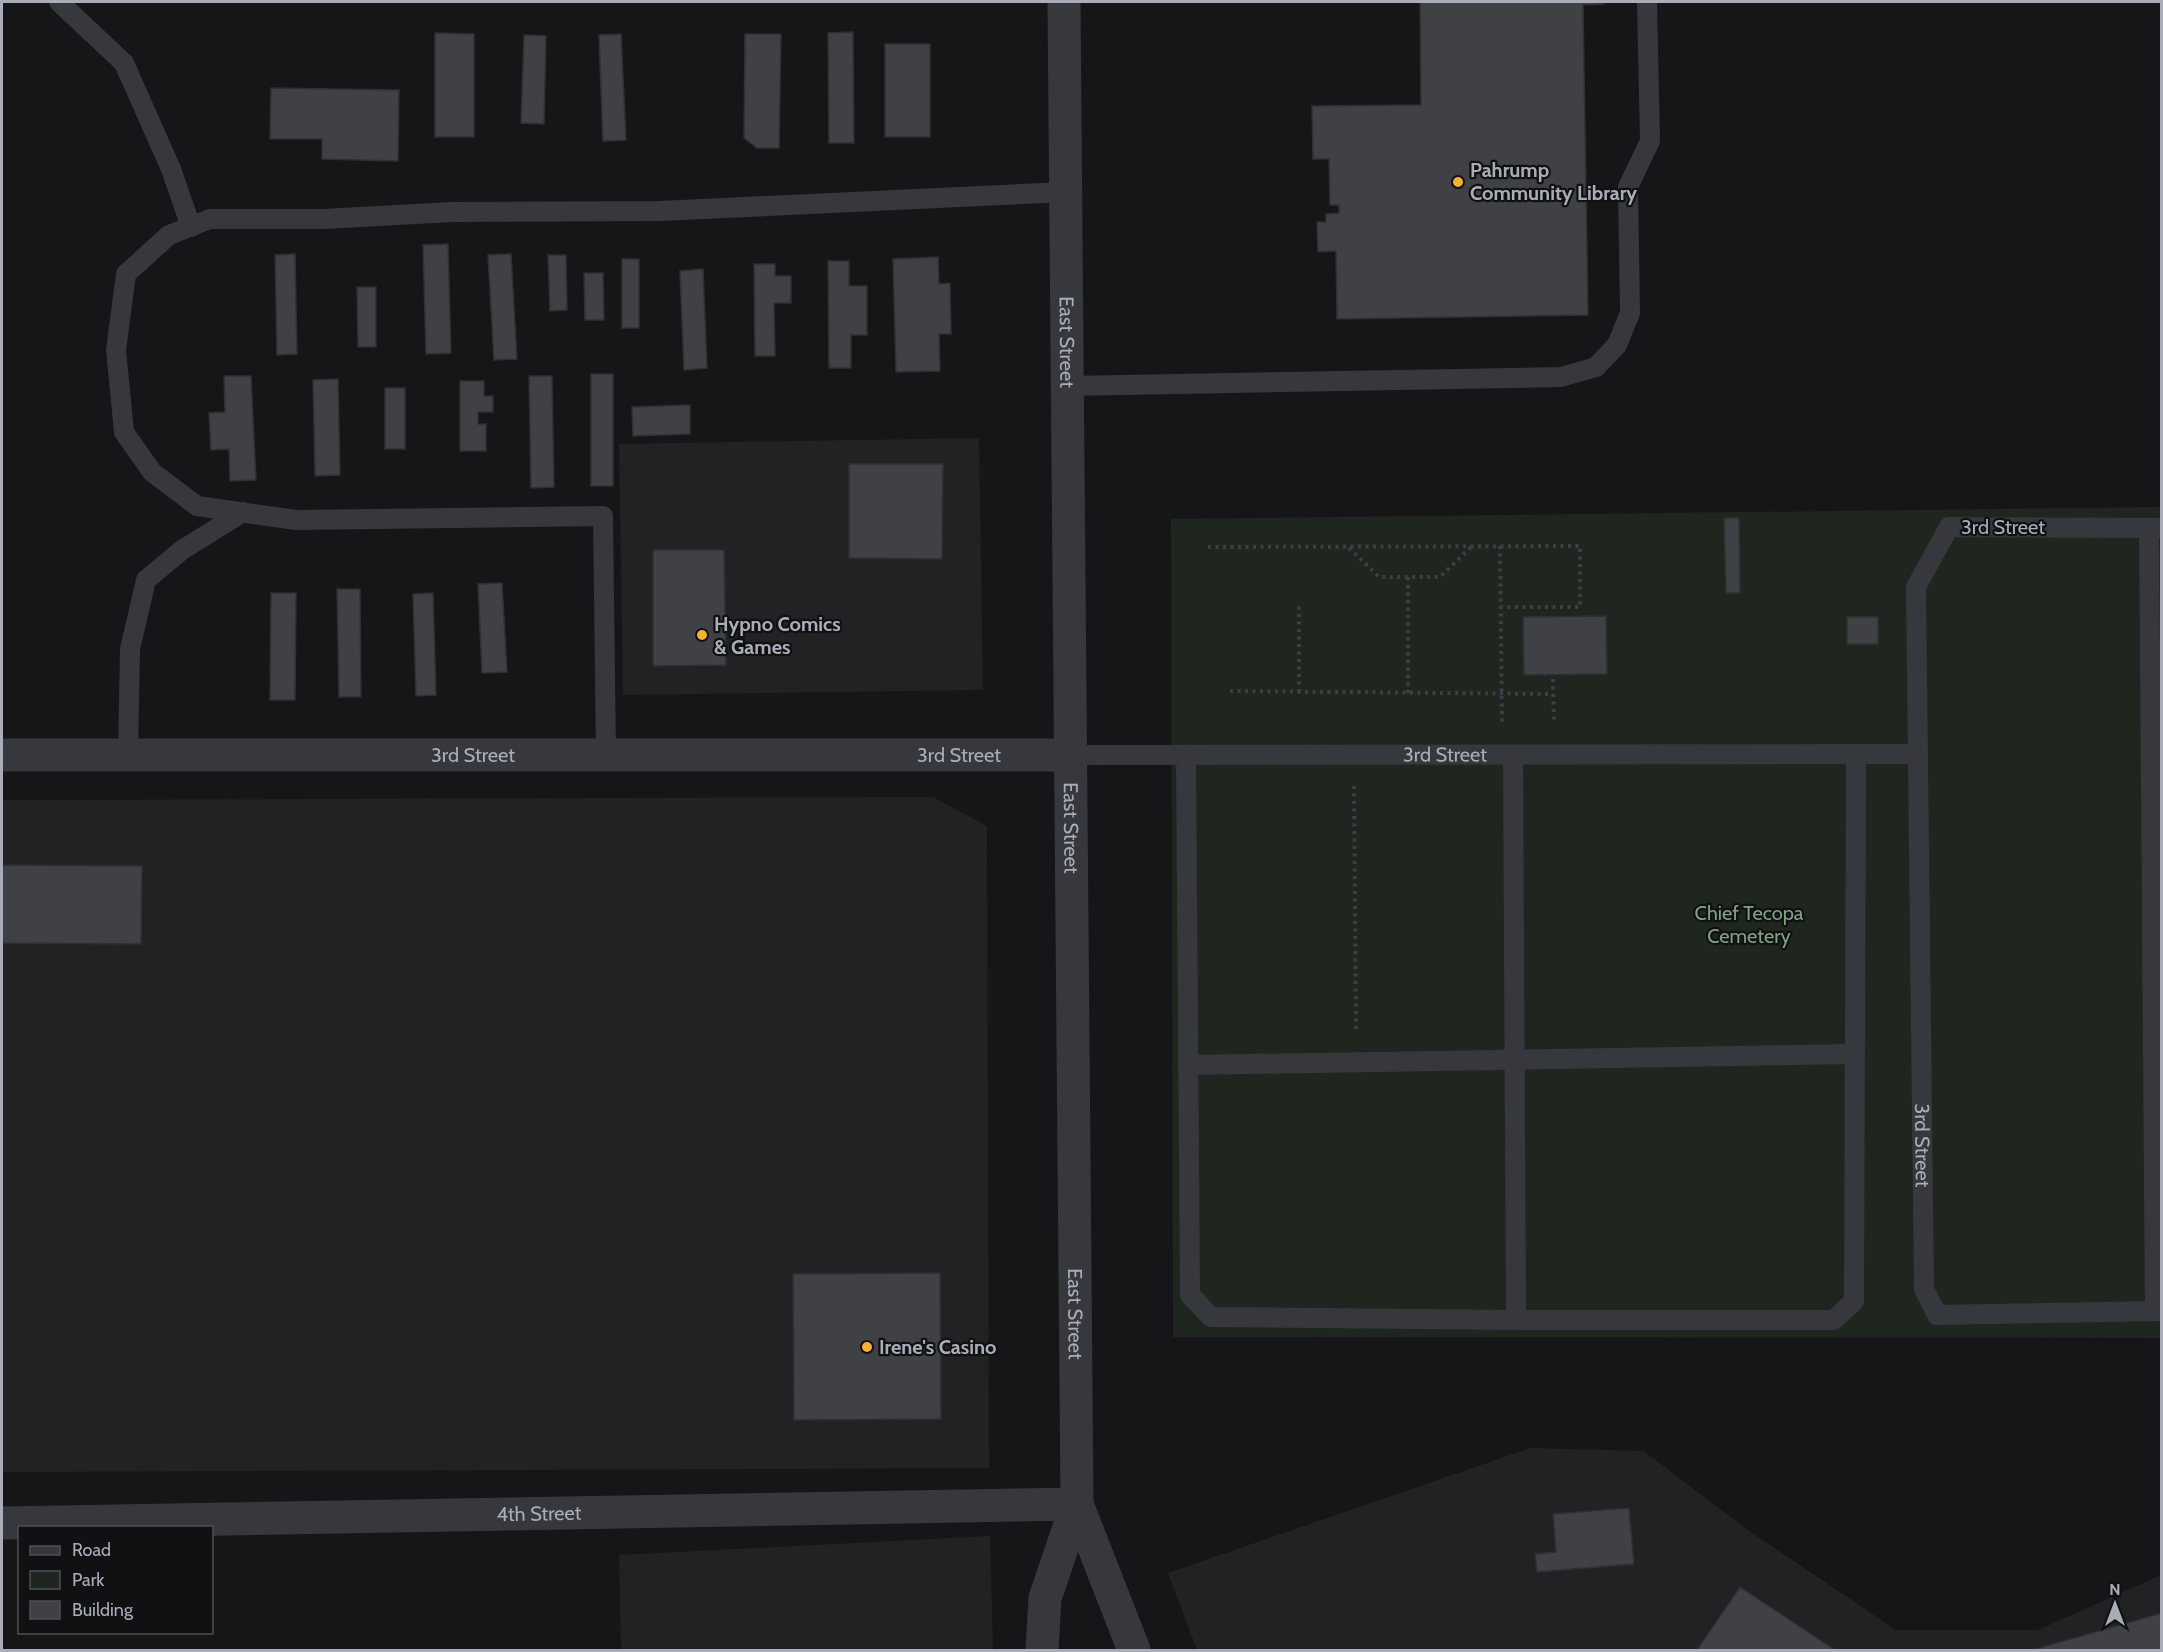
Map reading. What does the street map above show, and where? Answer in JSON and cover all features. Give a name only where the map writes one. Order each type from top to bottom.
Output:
[{"type":"street","name":"East Street","points":[[1042,1650],[1045,1598],[1077,1504],[1064,2]]},
{"type":"street","name":"3rd Street","points":[[2,755],[606,757],[1071,755]]},
{"type":"street","name":"4th Street","points":[[2,1523],[1077,1504]]},
{"type":"street","points":[[1077,1504],[1134,1650]]},
{"type":"lane","points":[[59,2],[124,63],[171,169],[191,227]]},
{"type":"lane","points":[[1067,386],[1561,377],[1596,367],[1617,345],[1630,313],[1628,187],[1650,141],[1647,2]]},
{"type":"lane","points":[[606,757],[603,516],[296,520],[197,506],[152,472],[124,432],[116,350],[126,274],[169,235],[210,219],[323,219],[452,212],[660,211],[1066,192]]},
{"type":"lane","points":[[128,756],[130,649],[147,580],[182,550],[243,512]]},
{"type":"lane","name":"3rd Street","points":[[1949,527],[2155,528],[2158,1311],[1937,1315],[1924,1289],[1916,586],[1949,527]]},
{"type":"lane","points":[[1186,755],[1190,1295],[1211,1317],[1834,1320],[1854,1302],[1856,754]]},
{"type":"lane","name":"3rd Street","points":[[1071,755],[1918,754]]},
{"type":"lane","points":[[1508,755],[1515,1059],[1516,1320]]},
{"type":"lane","points":[[1188,1065],[1855,1054]]},
{"type":"path","points":[[1348,547],[1379,577],[1440,577],[1472,546]]},
{"type":"path","points":[[1500,546],[1502,693],[1508,755]]},
{"type":"path","points":[[1208,547],[1580,546],[1580,607],[1501,607]]},
{"type":"path","points":[[1408,577],[1408,693]]},
{"type":"path","points":[[1299,604],[1299,692]]},
{"type":"path","points":[[1552,679],[1554,755]]},
{"type":"path","points":[[1230,691],[1553,694]]},
{"type":"path","points":[[1353,755],[1356,1062]]},
{"type":"shaded area","points":[[979,438],[983,690],[623,695],[619,444]]},
{"type":"shaded area","points":[[933,797],[987,826],[989,1468],[2,1472],[2,800]]},
{"type":"shaded area","points":[[1530,1448],[1644,1451],[1745,1528],[1896,1630],[2038,1630],[2161,1575],[2161,1650],[1197,1650],[1168,1573]]},
{"type":"shaded area","points":[[990,1536],[993,1650],[621,1650],[619,1555]]},
{"type":"green space","name":"Chief Tecopa Cemetery","points":[[2161,507],[2161,1338],[1173,1337],[1171,519]]},
{"type":"building","name":"Pahrump Community Library","points":[[1420,2],[1604,2],[1604,4],[1583,5],[1588,315],[1337,319],[1336,251],[1318,252],[1317,222],[1326,222],[1326,214],[1339,213],[1339,205],[1330,205],[1329,159],[1313,159],[1312,106],[1421,105]]},
{"type":"building","points":[[853,32],[854,143],[829,143],[828,33]]},
{"type":"building","points":[[435,33],[474,34],[474,137],[435,137]]},
{"type":"building","points":[[621,34],[626,140],[603,141],[599,35]]},
{"type":"building","points":[[745,34],[781,34],[779,148],[757,148],[744,138]]},
{"type":"building","points":[[524,35],[546,36],[544,124],[521,123]]},
{"type":"building","points":[[885,44],[930,44],[930,137],[885,137]]},
{"type":"building","points":[[271,88],[399,90],[398,161],[322,159],[322,139],[270,139]]},
{"type":"building","points":[[448,244],[451,353],[426,354],[423,245]]},
{"type":"building","points":[[295,254],[297,354],[277,355],[275,255]]},
{"type":"building","points":[[511,254],[517,359],[494,360],[488,255]]},
{"type":"building","points":[[548,255],[566,255],[567,310],[550,311]]},
{"type":"building","points":[[938,257],[939,284],[950,283],[951,334],[939,334],[940,371],[896,372],[893,259]]},
{"type":"building","points":[[622,259],[639,259],[639,328],[622,328]]},
{"type":"building","points":[[828,261],[849,261],[849,286],[867,286],[867,335],[851,335],[851,368],[829,368]]},
{"type":"building","points":[[754,264],[775,264],[775,276],[791,276],[791,303],[774,303],[775,356],[755,356]]},
{"type":"building","points":[[703,269],[707,368],[684,370],[680,271]]},
{"type":"building","points":[[584,273],[603,273],[604,320],[585,320]]},
{"type":"building","points":[[357,287],[376,287],[376,347],[358,347]]},
{"type":"building","points":[[591,374],[613,374],[613,486],[591,486]]},
{"type":"building","points":[[224,376],[251,376],[256,480],[230,481],[229,449],[211,450],[209,413],[225,412]]},
{"type":"building","points":[[529,376],[552,376],[554,487],[531,488]]},
{"type":"building","points":[[338,379],[340,475],[315,476],[313,380]]},
{"type":"building","points":[[460,381],[484,381],[484,396],[493,396],[493,412],[478,412],[478,424],[486,424],[486,451],[460,451]]},
{"type":"building","points":[[385,388],[405,388],[405,449],[385,449]]},
{"type":"building","points":[[690,405],[690,434],[633,436],[632,407]]},
{"type":"building","points":[[849,464],[943,464],[942,559],[849,558]]},
{"type":"building","points":[[1724,518],[1739,518],[1740,593],[1726,593]]},
{"type":"building","points":[[653,550],[724,550],[726,665],[653,666]]},
{"type":"building","points":[[502,583],[507,672],[482,673],[478,584]]},
{"type":"building","points":[[337,589],[360,589],[361,697],[339,697]]},
{"type":"building","points":[[271,593],[296,593],[295,700],[270,700]]},
{"type":"building","points":[[433,593],[436,695],[416,696],[413,594]]},
{"type":"building","points":[[1606,616],[1607,674],[1524,675],[1523,617]]},
{"type":"building","points":[[1847,617],[1878,617],[1878,644],[1847,644]]},
{"type":"building","points":[[2,865],[142,866],[141,944],[2,943]]},
{"type":"building","name":"Irene's Casino","points":[[940,1273],[941,1419],[794,1420],[793,1274]]},
{"type":"building","points":[[1629,1508],[1634,1564],[1537,1572],[1535,1554],[1556,1552],[1553,1514]]},
{"type":"building","points":[[1740,1587],[1835,1650],[1697,1650]]},
{"type":"building","points":[[2162,1613],[2162,1650],[2032,1650]]},
{"type":"place","name":"Pahrump Community Library","points":[[1458,182]]},
{"type":"place","name":"Hypno Comics & Games","points":[[702,635]]},
{"type":"place","name":"Irene's Casino","points":[[867,1347]]}]
